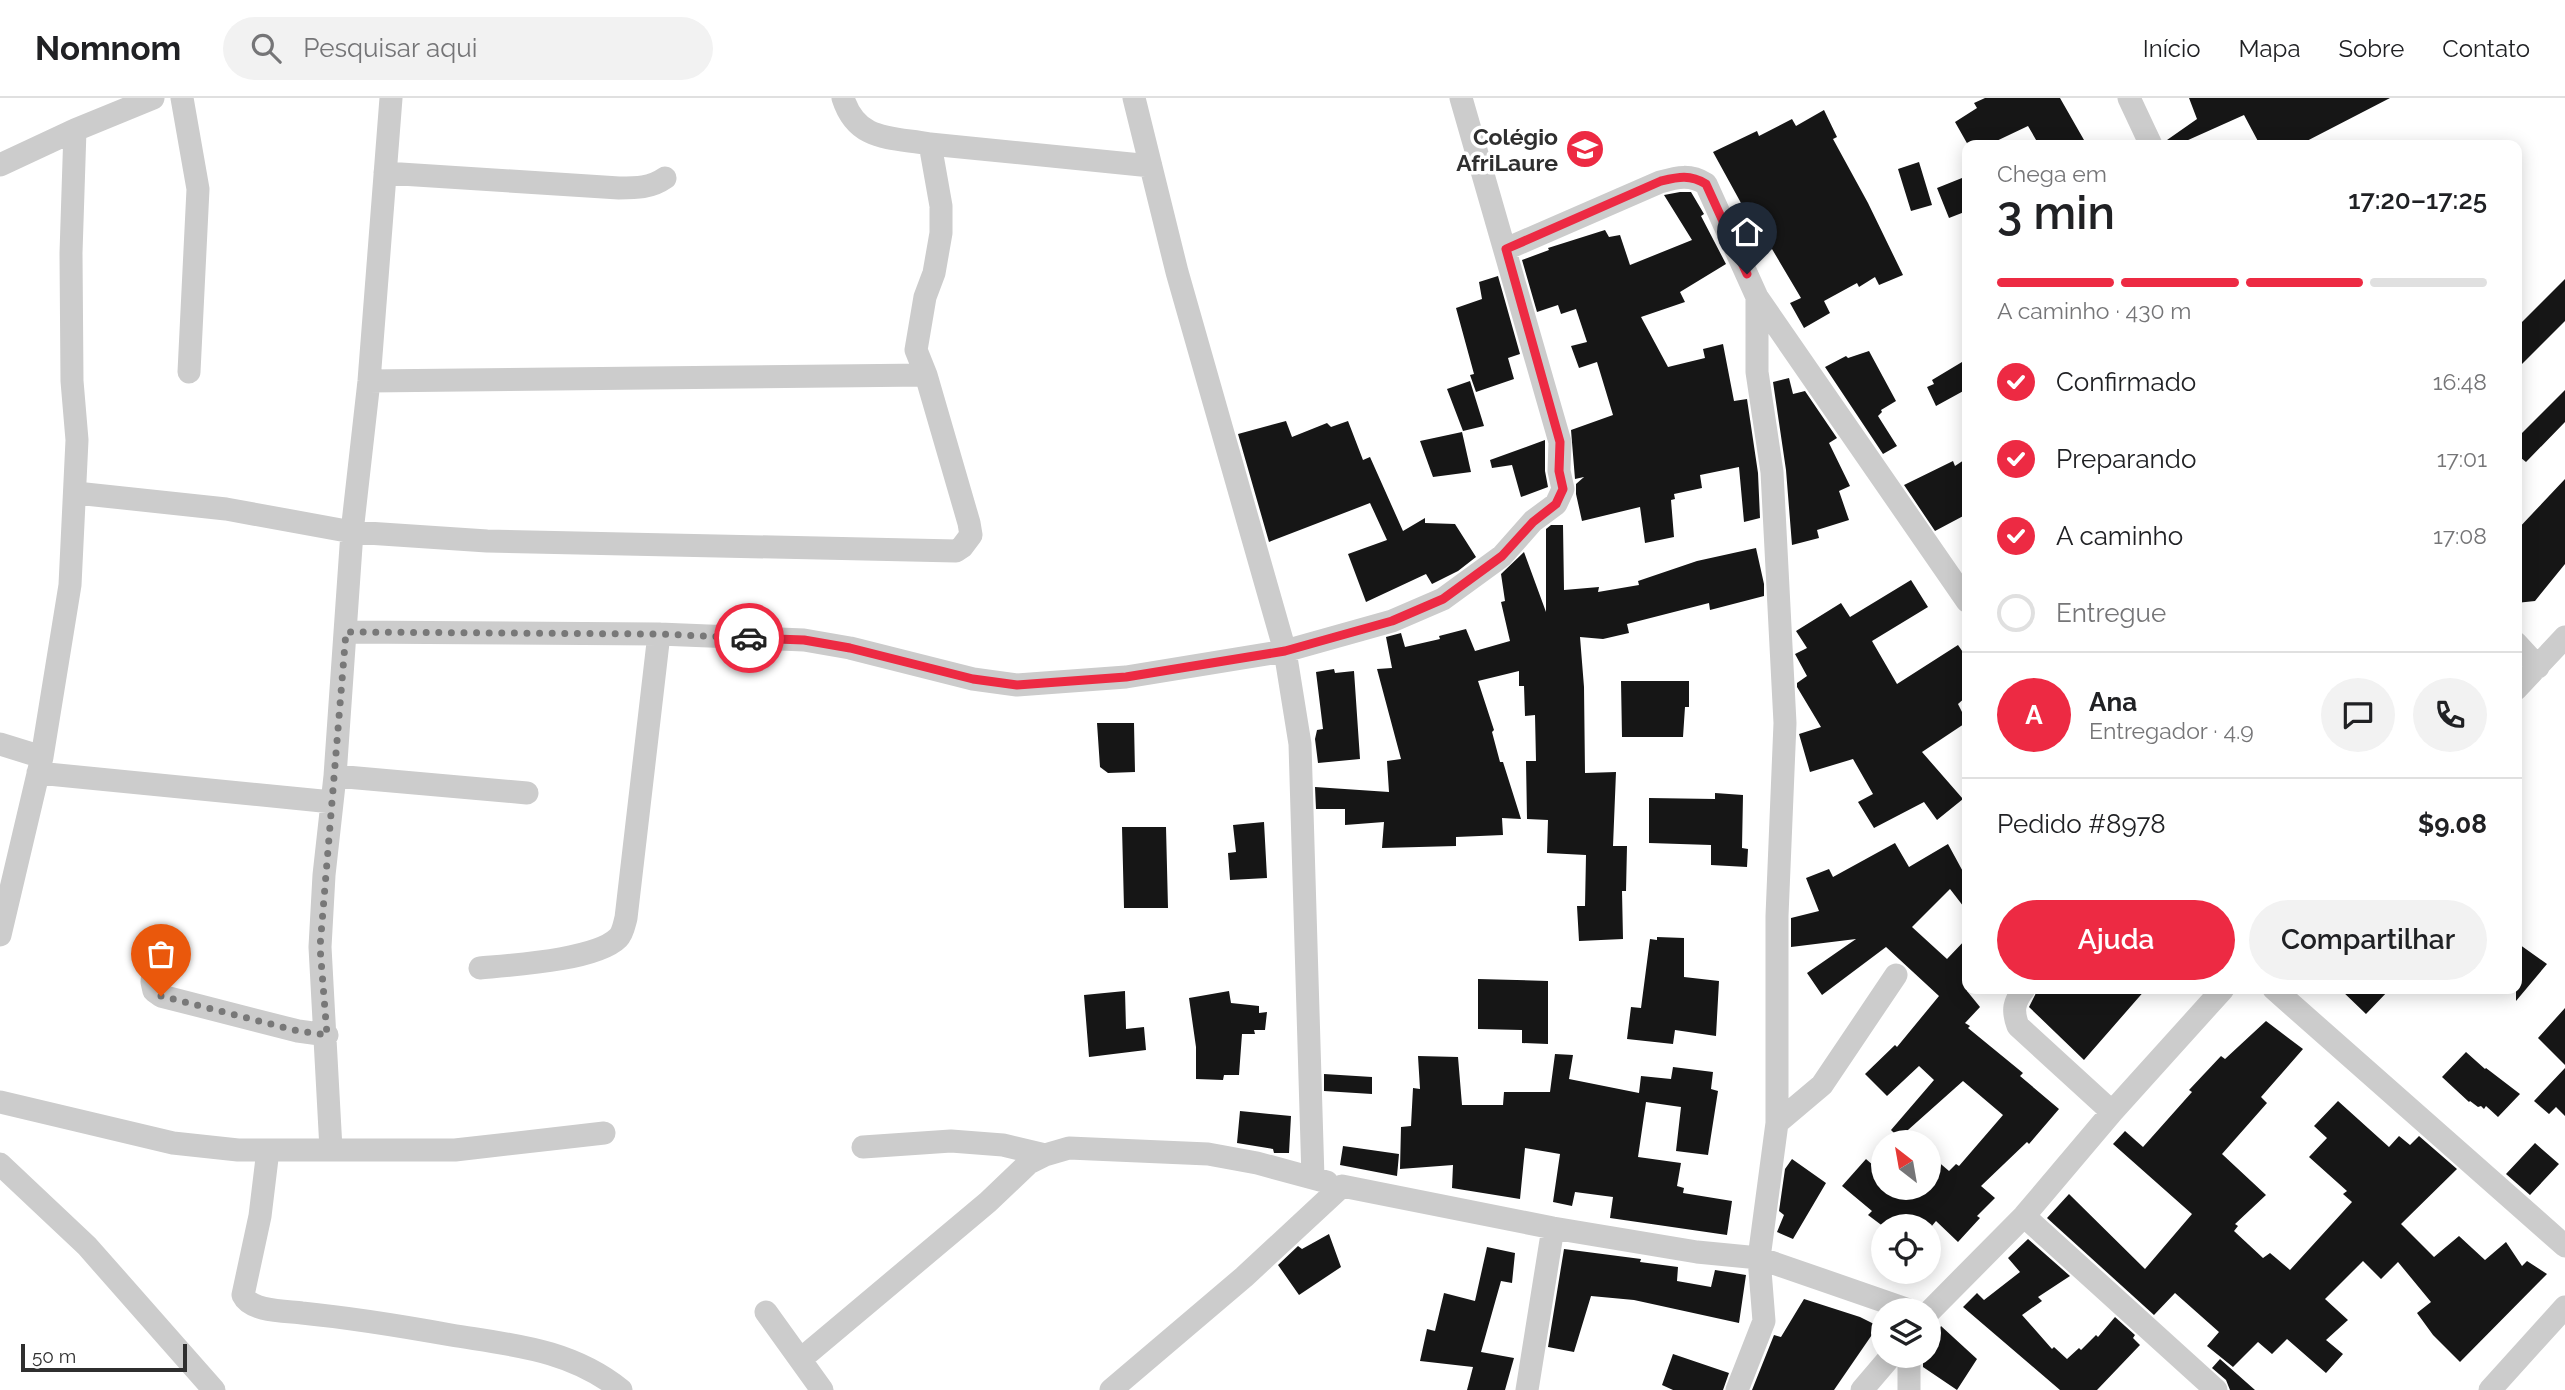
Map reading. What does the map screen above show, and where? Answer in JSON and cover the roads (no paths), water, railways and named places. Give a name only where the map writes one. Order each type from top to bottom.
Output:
[{"type":"street","points":[[0,165],[153,98]]},
{"type":"street","points":[[182,98],[198,190],[189,372]]},
{"type":"street","points":[[331,1149],[327,1035],[320,947],[352,532],[369,381],[391,98]]},
{"type":"street","points":[[843,98],[854,121],[864,130],[930,144],[1151,166]]},
{"type":"street","points":[[1134,98],[1177,272],[1285,651],[1300,744],[1313,1178]]},
{"type":"street","points":[[346,632],[659,634],[804,640],[850,648],[973,679],[1017,685],[1126,677],[1285,651],[1392,621],[1443,599],[1502,556],[1533,522],[1556,504],[1563,489],[1559,471],[1560,442],[1461,98]]},
{"type":"street","points":[[2129,98],[2149,140]]},
{"type":"street","points":[[0,935],[40,765],[70,585],[77,440],[72,382],[71,253],[75,130]]},
{"type":"street","points":[[76,493],[226,509],[352,532],[487,541],[956,551],[971,535],[969,523],[926,375],[916,350],[925,297],[934,273],[940,233],[941,206],[930,144]]},
{"type":"street","points":[[385,173],[619,188],[644,187],[665,178]]},
{"type":"street","points":[[1506,249],[1661,181],[1682,176],[1695,177],[1706,184],[1758,297],[1962,594]]},
{"type":"street","points":[[1737,1390],[1764,1321],[1759,1258],[1777,1123],[1777,916],[1785,723],[1772,472],[1757,372],[1758,297]]},
{"type":"street","points":[[369,381],[926,375]]},
{"type":"street","points":[[480,968],[535,962],[587,952],[606,947],[620,936],[626,918],[659,634]]},
{"type":"street","points":[[2522,682],[2565,637]]},
{"type":"street","points":[[2522,650],[2538,667]]},
{"type":"street","points":[[0,744],[40,765],[332,802]]},
{"type":"street","points":[[335,776],[527,793]]},
{"type":"street","points":[[154,964],[152,982],[154,991],[161,996],[298,1031],[327,1035]]},
{"type":"street","points":[[1777,1123],[1822,1085],[1896,975]]},
{"type":"street","points":[[2020,994],[2013,1013],[2018,1026],[2112,1112]]},
{"type":"street","points":[[1941,1300],[2024,1216],[2112,1112],[2218,994]]},
{"type":"street","points":[[2280,994],[2565,1246]]},
{"type":"street","points":[[0,1102],[173,1143],[238,1150],[455,1150],[604,1133]]},
{"type":"street","points":[[863,1146],[951,1141],[1003,1145],[1045,1155]]},
{"type":"street","points":[[801,1359],[988,1202],[1029,1163],[1069,1148],[1208,1154],[1257,1163],[1342,1186],[1553,1228],[1697,1252],[1759,1258],[1874,1298]]},
{"type":"street","points":[[268,1150],[260,1216],[243,1295],[251,1304],[292,1312],[358,1318],[529,1347],[553,1353],[611,1382],[621,1390]]},
{"type":"street","points":[[0,1164],[87,1246],[214,1390]]},
{"type":"street","points":[[1111,1390],[1244,1277],[1342,1186]]},
{"type":"street","points":[[2024,1216],[2216,1390]]},
{"type":"street","points":[[1527,1390],[1553,1228]]},
{"type":"street","points":[[2490,1390],[2565,1307]]},
{"type":"street","points":[[766,1312],[822,1390]]},
{"type":"street","points":[[1862,1390],[1881,1368]]},
{"type":"place","name":"Colégio AfriLaure","points":[[1585,149]]}]
